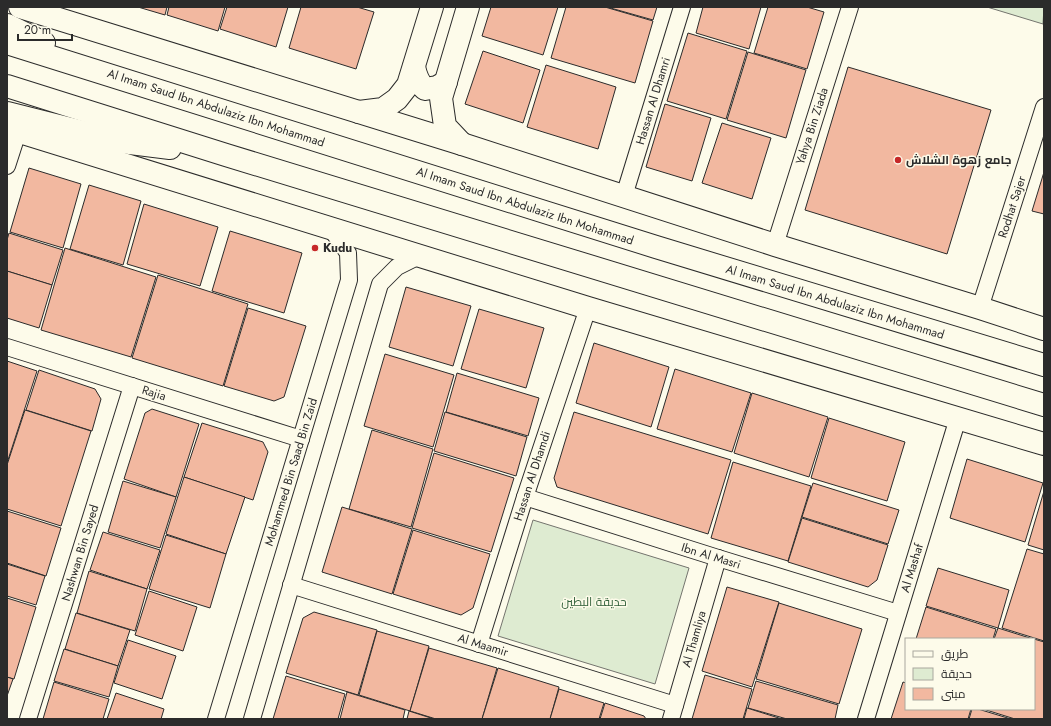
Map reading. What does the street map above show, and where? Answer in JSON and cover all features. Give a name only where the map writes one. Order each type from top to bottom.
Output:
[{"type":"street","points":[[20,7],[54,12],[358,112],[1044,329]]},
{"type":"street","points":[[358,112],[383,109],[397,99],[408,85],[432,7]]},
{"type":"street","points":[[462,144],[445,126],[441,98],[468,7]]},
{"type":"street","name":"Hassan Al Dhamri","points":[[624,196],[682,7]]},
{"type":"street","name":"Yahya Bin Ziada","points":[[775,245],[850,7]]},
{"type":"street","points":[[7,25],[110,74]]},
{"type":"street","name":"Al Imam Saud Ibn Abdulaziz Ibn Mohammad","points":[[7,43],[110,74],[656,247],[1044,365]]},
{"type":"street","points":[[414,67],[417,78],[425,89],[438,87],[446,82]]},
{"type":"street","points":[[7,86],[1044,405]]},
{"type":"street","name":"Rodhat Sajer","points":[[980,308],[1044,110]]},
{"type":"street","points":[[11,125],[122,142],[226,154]]},
{"type":"street","points":[[7,166],[11,125]]},
{"type":"street","points":[[11,125],[331,229],[588,308],[1044,444]]},
{"type":"street","name":"Mohammed Bin Saad Bin Zaid","points":[[216,719],[349,280],[348,253],[331,229]]},
{"type":"street","points":[[252,719],[380,284],[398,267],[419,256]]},
{"type":"street","name":"Hassan Al Dhamdi","points":[[479,644],[525,497],[588,308]]},
{"type":"street","name":"Rajia","points":[[7,347],[301,439]]},
{"type":"street","name":"Nashwan Bin Sayed","points":[[28,719],[132,386]]},
{"type":"street","name":"Al Mashaf","points":[[866,719],[958,418]]},
{"type":"street","name":"Ibn Al Masri","points":[[525,497],[898,613]]},
{"type":"street","name":"Al Thamliya","points":[[673,712],[718,558]]},
{"type":"street","name":"Al Maamir","points":[[291,585],[479,644],[673,712]]},
{"type":"green space","points":[[987,7],[1044,7],[1043,24]]},
{"type":"green space","name":"حديقة البطين","points":[[533,520],[689,568],[655,684],[498,636]]},
{"type":"building","points":[[138,7],[167,7],[165,15]]},
{"type":"building","points":[[169,7],[225,7],[218,31],[167,15]]},
{"type":"building","points":[[227,7],[288,7],[276,47],[220,29]]},
{"type":"building","points":[[301,7],[357,7],[374,12],[356,69],[289,48]]},
{"type":"building","points":[[491,7],[558,7],[543,55],[482,36]]},
{"type":"building","points":[[566,7],[605,7],[653,21],[635,83],[551,58]]},
{"type":"building","points":[[607,7],[657,7],[653,20]]},
{"type":"building","points":[[703,7],[761,7],[749,49],[696,33]]},
{"type":"building","points":[[768,7],[807,7],[824,12],[807,69],[754,53]]},
{"type":"building","points":[[688,33],[747,51],[726,119],[667,101]]},
{"type":"building","points":[[483,51],[540,70],[523,123],[465,104]]},
{"type":"building","points":[[748,52],[806,70],[786,138],[727,120]]},
{"type":"building","points":[[546,65],[616,87],[598,149],[527,127]]},
{"type":"building","name":"جامع زهوة الشلاش","points":[[848,67],[991,110],[947,254],[805,210]]},
{"type":"building","points":[[665,104],[711,118],[692,181],[646,167]]},
{"type":"building","points":[[722,123],[771,138],[752,199],[702,183]]},
{"type":"building","points":[[29,168],[81,184],[63,248],[10,232]]},
{"type":"building","points":[[1044,172],[1044,214],[1032,211]]},
{"type":"building","points":[[89,185],[141,201],[123,265],[70,249]]},
{"type":"building","points":[[144,204],[218,227],[200,286],[127,264]]},
{"type":"building","points":[[230,231],[302,253],[284,313],[212,291]]},
{"type":"building","points":[[9,233],[63,250],[52,285],[7,271],[7,240]]},
{"type":"building","points":[[65,248],[156,277],[131,357],[41,330]]},
{"type":"building","points":[[7,271],[52,285],[39,328],[7,318]]},
{"type":"building","points":[[158,275],[248,304],[223,386],[132,358]]},
{"type":"building","points":[[406,287],[471,306],[453,366],[389,347]]},
{"type":"building","points":[[248,308],[306,326],[284,397],[274,401],[224,386]]},
{"type":"building","points":[[479,309],[544,328],[526,388],[461,369]]},
{"type":"building","points":[[594,343],[669,367],[651,427],[576,403]]},
{"type":"building","points":[[385,354],[454,375],[433,447],[364,426]]},
{"type":"building","points":[[7,361],[37,371],[7,463]]},
{"type":"building","points":[[675,369],[751,393],[732,452],[657,429]]},
{"type":"building","points":[[39,370],[95,389],[101,399],[92,431],[26,410]]},
{"type":"building","points":[[457,373],[539,398],[528,436],[446,412]]},
{"type":"building","points":[[752,393],[828,417],[809,477],[734,453]]},
{"type":"building","points":[[152,409],[199,424],[176,497],[124,479],[145,413]]},
{"type":"building","points":[[25,410],[91,431],[61,526],[7,509],[7,465]]},
{"type":"building","points":[[445,412],[527,437],[516,476],[434,451]]},
{"type":"building","points":[[574,412],[731,460],[708,534],[557,487],[554,478]]},
{"type":"building","points":[[829,418],[905,442],[887,501],[811,478]]},
{"type":"building","points":[[202,423],[263,442],[268,452],[253,500],[184,477]]},
{"type":"building","points":[[372,430],[433,449],[411,527],[349,509]]},
{"type":"building","points":[[434,453],[514,478],[491,552],[412,528]]},
{"type":"building","points":[[967,459],[1043,483],[1025,542],[950,518]]},
{"type":"building","points":[[733,462],[811,486],[788,561],[711,538]]},
{"type":"building","points":[[184,477],[245,497],[226,554],[166,534]]},
{"type":"building","points":[[123,481],[176,497],[160,548],[108,532]]},
{"type":"building","points":[[813,483],[899,510],[888,544],[802,517]]},
{"type":"building","points":[[1044,491],[1044,550],[1028,545]]},
{"type":"building","points":[[342,507],[412,529],[392,594],[322,572]]},
{"type":"building","points":[[7,511],[61,528],[46,576],[7,563]]},
{"type":"building","points":[[802,518],[888,545],[877,580],[868,587],[788,562]]},
{"type":"building","points":[[413,530],[490,554],[473,608],[461,615],[393,594]]},
{"type":"building","points":[[103,532],[160,550],[147,589],[90,570]]},
{"type":"building","points":[[166,535],[226,554],[210,608],[149,589]]},
{"type":"building","points":[[1027,549],[1044,554],[1044,641],[1002,628]]},
{"type":"building","points":[[7,564],[45,576],[36,605],[7,596]]},
{"type":"building","points":[[938,568],[1009,590],[998,628],[926,606]]},
{"type":"building","points":[[89,571],[147,589],[135,631],[77,613]]},
{"type":"building","points":[[727,587],[779,602],[752,687],[702,671]]},
{"type":"building","points":[[149,591],[197,607],[183,651],[135,635]]},
{"type":"building","points":[[7,598],[36,607],[14,679],[7,677]]},
{"type":"building","points":[[779,603],[862,629],[839,704],[756,679]]},
{"type":"building","points":[[926,607],[996,629],[993,638],[916,638]]},
{"type":"building","points":[[314,612],[377,630],[358,695],[286,673],[303,618]]},
{"type":"building","points":[[76,613],[130,630],[118,666],[65,649]]},
{"type":"building","points":[[998,628],[1030,638],[994,638]]},
{"type":"building","points":[[377,631],[429,646],[410,711],[359,695]]},
{"type":"building","points":[[1035,639],[1044,642],[1044,719],[1015,719],[986,710],[1035,710]]},
{"type":"building","points":[[128,640],[176,656],[162,699],[114,683]]},
{"type":"building","points":[[429,648],[497,668],[482,719],[436,719],[410,711]]},
{"type":"building","points":[[64,649],[118,666],[109,697],[54,681]]},
{"type":"building","points":[[498,668],[559,687],[550,719],[482,719]]},
{"type":"building","points":[[705,675],[752,689],[743,719],[692,719]]},
{"type":"building","points":[[286,676],[345,694],[338,719],[273,719]]},
{"type":"building","points":[[7,677],[13,679],[7,696]]},
{"type":"building","points":[[756,681],[838,705],[835,719],[787,719],[748,708]]},
{"type":"building","points":[[54,682],[109,699],[103,719],[43,719]]},
{"type":"building","points":[[903,682],[905,683],[905,710],[971,710],[968,719],[891,719]]},
{"type":"building","points":[[559,689],[604,703],[599,719],[550,719]]},
{"type":"building","points":[[347,692],[405,710],[403,719],[340,719]]},
{"type":"building","points":[[116,693],[164,709],[161,719],[107,719]]},
{"type":"building","points":[[605,703],[644,716],[646,719],[600,719]]},
{"type":"building","points":[[747,708],[782,719],[744,719]]},
{"type":"building","points":[[972,710],[981,710],[1011,719],[969,719]]},
{"type":"building","points":[[409,711],[434,719],[407,719]]},
{"type":"place","name":"جامع زهوة الشلاش","points":[[898,160]]},
{"type":"place","name":"Kudu","points":[[315,248]]}]
